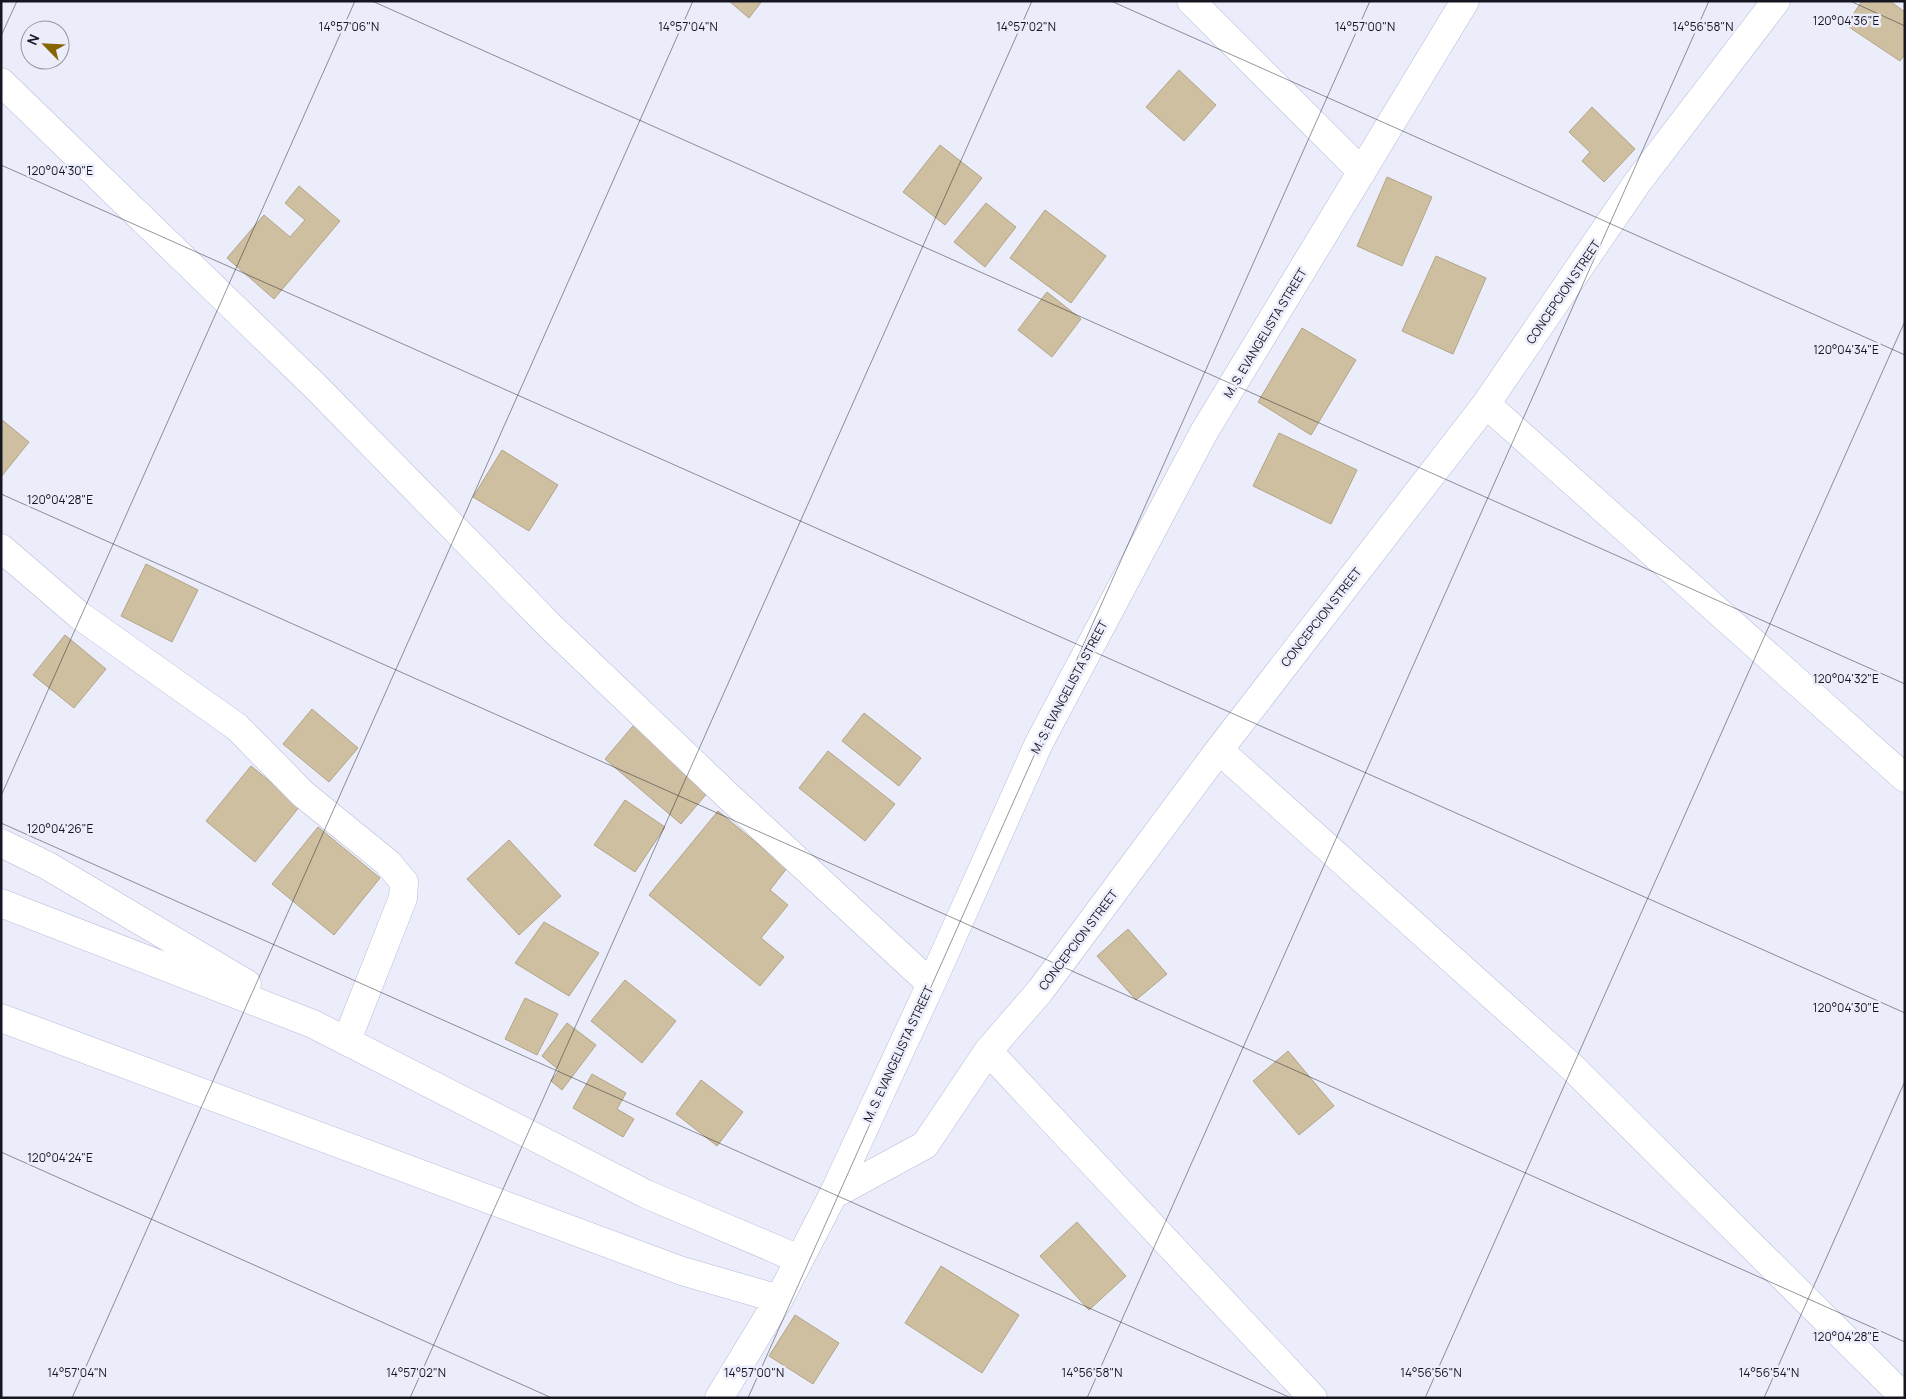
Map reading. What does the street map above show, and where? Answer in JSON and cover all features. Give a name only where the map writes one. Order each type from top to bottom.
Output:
[{"type":"street","points":[[1191,1],[1362,172]]},
{"type":"street","name":"M. S. EVANGELISTA STREET","points":[[720,1398],[779,1298],[832,1195],[931,984],[1039,743],[1204,432],[1465,1]]},
{"type":"street","name":"CONCEPCION STREET","points":[[832,1195],[925,1145],[988,1052],[1040,991],[1219,750],[1486,404],[1637,183],[1776,1]]},
{"type":"street","points":[[1,82],[316,387],[550,626],[728,796],[931,984]]},
{"type":"street","points":[[1486,404],[1905,778]]},
{"type":"street","points":[[1,548],[80,615],[237,727],[303,794],[388,863],[404,882],[403,898],[347,1040]]},
{"type":"street","points":[[1219,750],[1573,1068],[1905,1398]]},
{"type":"street","points":[[1,843],[48,866],[313,1024]]},
{"type":"street","points":[[1,903],[313,1024],[646,1194],[799,1259]]},
{"type":"street","points":[[1,1018],[682,1271],[779,1298]]},
{"type":"street","points":[[988,1052],[1313,1398]]},
{"type":"building","points":[[729,1],[762,1],[749,18]]},
{"type":"building","points":[[1862,1],[1890,1],[1905,12],[1905,54],[1900,61],[1846,25]]},
{"type":"building","points":[[1179,70],[1216,105],[1184,141],[1146,107]]},
{"type":"building","points":[[1592,107],[1635,149],[1604,182],[1582,161],[1590,152],[1569,132]]},
{"type":"building","points":[[940,145],[982,178],[945,225],[903,192]]},
{"type":"building","points":[[1387,177],[1432,197],[1402,266],[1357,246]]},
{"type":"building","points":[[299,186],[340,221],[274,299],[227,258],[264,215],[290,237],[305,220],[285,203]]},
{"type":"building","points":[[986,203],[1016,227],[985,267],[954,242]]},
{"type":"building","points":[[1045,210],[1106,256],[1071,303],[1010,258]]},
{"type":"building","points":[[1436,256],[1486,278],[1453,354],[1402,331]]},
{"type":"building","points":[[1047,292],[1081,319],[1052,357],[1018,330]]},
{"type":"building","points":[[1302,328],[1356,360],[1311,435],[1258,402]]},
{"type":"building","points":[[1,419],[29,442],[1,477]]},
{"type":"building","points":[[1279,433],[1357,470],[1331,524],[1253,486]]},
{"type":"building","points":[[502,450],[558,485],[529,531],[473,497]]},
{"type":"building","points":[[146,564],[198,590],[172,642],[121,616]]},
{"type":"building","points":[[65,635],[106,669],[74,708],[33,675]]},
{"type":"building","points":[[312,709],[358,748],[329,782],[283,744]]},
{"type":"building","points":[[864,713],[921,758],[899,786],[842,741]]},
{"type":"building","points":[[638,720],[714,785],[681,824],[605,759]]},
{"type":"building","points":[[828,751],[895,804],[865,841],[799,788]]},
{"type":"building","points":[[251,766],[300,806],[255,862],[206,821]]},
{"type":"building","points":[[625,800],[665,827],[635,872],[594,845]]},
{"type":"building","points":[[718,811],[787,868],[770,890],[788,905],[761,938],[784,957],[760,986],[649,895]]},
{"type":"building","points":[[318,827],[380,878],[334,935],[272,884]]},
{"type":"building","points":[[509,840],[561,896],[519,935],[467,879]]},
{"type":"building","points":[[544,922],[599,953],[569,996],[515,963]]},
{"type":"building","points":[[1128,929],[1167,974],[1136,1000],[1097,956]]},
{"type":"building","points":[[625,980],[676,1021],[642,1063],[591,1021]]},
{"type":"building","points":[[525,998],[558,1014],[537,1055],[505,1039]]},
{"type":"building","points":[[567,1023],[596,1045],[562,1090],[551,1081],[559,1070],[542,1056]]},
{"type":"building","points":[[1288,1051],[1334,1106],[1299,1135],[1253,1081]]},
{"type":"building","points":[[592,1074],[626,1093],[617,1109],[634,1119],[623,1137],[573,1108]]},
{"type":"building","points":[[701,1080],[743,1112],[717,1146],[676,1114]]},
{"type":"building","points":[[1077,1222],[1126,1276],[1089,1310],[1040,1256]]},
{"type":"building","points":[[941,1266],[1019,1315],[982,1373],[905,1323]]},
{"type":"building","points":[[795,1315],[839,1343],[813,1384],[769,1356]]}]
